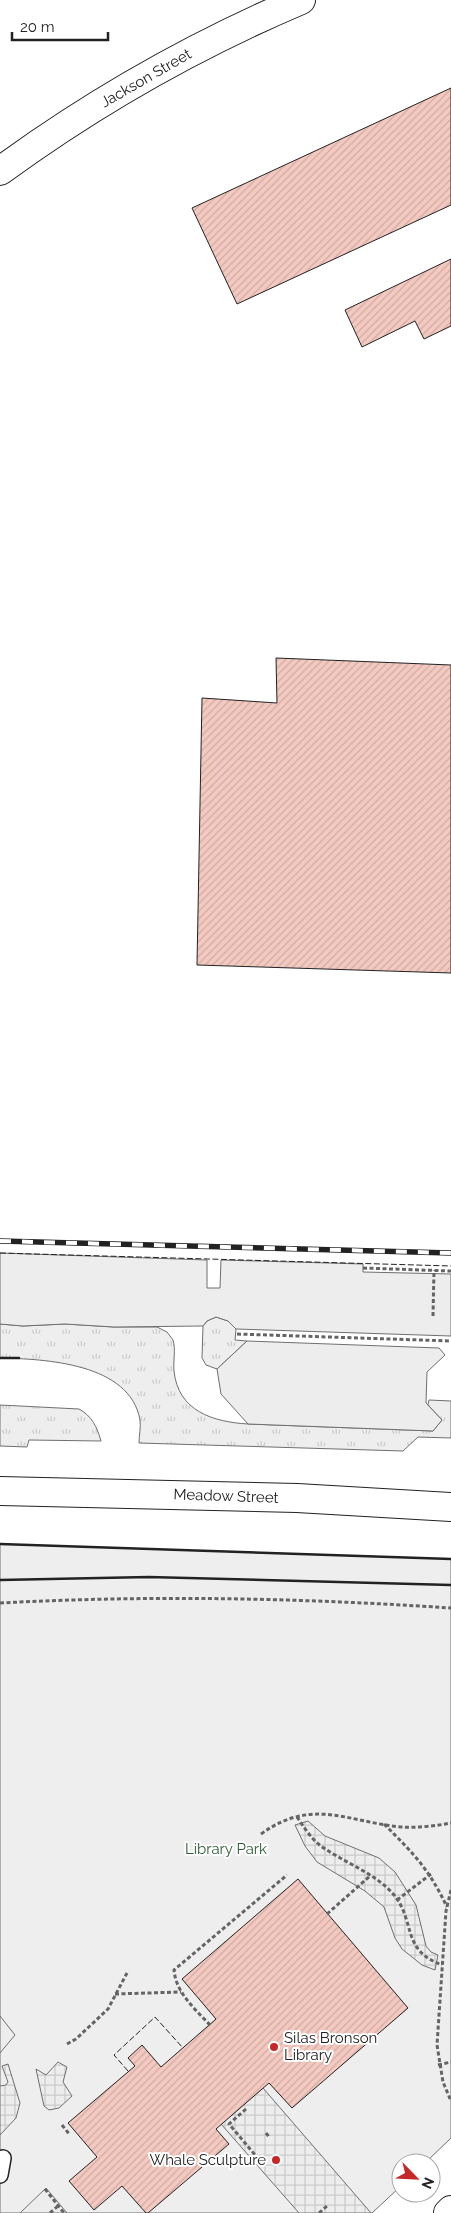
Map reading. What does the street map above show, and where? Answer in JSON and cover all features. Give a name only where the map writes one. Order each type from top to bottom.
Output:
[{"type":"main road","name":"Jackson Street","points":[[0,171],[73,121],[197,49],[301,0]]},
{"type":"main road","name":"Meadow Street","points":[[0,1491],[288,1498],[451,1508]]},
{"type":"main road","points":[[448,2213],[451,2210]]},
{"type":"lane","points":[[0,2175],[3,2158]]},
{"type":"path","points":[[363,1268],[451,1270]]},
{"type":"path","points":[[432,1316],[434,1270]]},
{"type":"path","points":[[237,1334],[451,1341]]},
{"type":"path","points":[[0,1603],[126,1598],[321,1600],[451,1608]]},
{"type":"path","points":[[261,1834],[284,1821],[297,1817],[324,1814],[350,1816],[384,1824],[410,1827],[451,1823]]},
{"type":"path","points":[[297,1817],[315,1841],[388,1889],[397,1900],[416,1947],[426,1957],[442,1965]]},
{"type":"path","points":[[384,1824],[411,1851],[430,1874],[448,1907]]},
{"type":"path","points":[[397,1900],[430,1874]]},
{"type":"path","points":[[210,2025],[181,1992],[175,1981],[174,1970],[287,1875]]},
{"type":"path","points":[[327,1914],[370,1876]]},
{"type":"path","points":[[451,1890],[437,2023],[438,2064],[451,2101]]},
{"type":"path","points":[[67,2044],[76,2039],[108,2009],[114,1994],[127,1973]]},
{"type":"path","points":[[114,1994],[181,1992]]},
{"type":"path","points":[[438,2064],[451,2062]]},
{"type":"path","points":[[246,2109],[229,2124],[256,2156]]},
{"type":"path","points":[[62,2125],[70,2135]]},
{"type":"path","points":[[266,2132],[269,2137]]},
{"type":"path","points":[[45,2190],[64,2213]]},
{"type":"path","points":[[319,2213],[328,2205]]},
{"type":"path","points":[[50,2213],[58,2206]]},
{"type":"green space","points":[[216,1317],[228,1321],[236,1329],[235,1340],[247,1341],[217,1369],[206,1365],[202,1358],[203,1326],[207,1321]]},
{"type":"green space","points":[[0,1324],[23,1326],[65,1324],[157,1327],[167,1332],[173,1340],[174,1371],[182,1396],[199,1412],[210,1417],[248,1424],[433,1431],[442,1420],[428,1405],[429,1400],[451,1401],[451,1438],[418,1437],[403,1451],[139,1443],[140,1420],[133,1401],[120,1386],[103,1376],[83,1368],[39,1360],[0,1358]]},
{"type":"green space","points":[[0,1405],[79,1409],[93,1422],[101,1441],[29,1440],[27,1447],[0,1446]]},
{"type":"green space","name":"Library Park","points":[[0,1544],[451,1559],[451,2138],[435,2153],[391,2153],[391,2195],[372,2213],[0,2213]]},
{"type":"shaded area","points":[[0,1253],[207,1260],[207,1288],[220,1288],[221,1260],[363,1264],[363,1272],[451,1274],[451,1336],[236,1329],[228,1321],[216,1317],[207,1321],[203,1326],[114,1327],[65,1324],[23,1326],[0,1324]]},
{"type":"shaded area","points":[[247,1341],[439,1348],[445,1355],[427,1372],[426,1403],[442,1420],[433,1431],[248,1424],[221,1394],[217,1369]]},
{"type":"shaded area","points":[[308,1821],[325,1836],[379,1858],[395,1872],[416,1905],[426,1946],[431,1952],[438,1955],[435,1970],[422,1965],[402,1949],[395,1938],[384,1907],[365,1891],[317,1862],[305,1846],[295,1825]]},
{"type":"shaded area","points":[[0,2016],[15,2035],[0,2053]]},
{"type":"shaded area","points":[[58,2062],[67,2067],[63,2082],[72,2096],[59,2108],[49,2110],[44,2106],[36,2069],[46,2075]]},
{"type":"shaded area","points":[[8,2064],[20,2103],[16,2118],[0,2135],[0,2086],[6,2085],[8,2082],[2,2066]]},
{"type":"shaded area","points":[[263,2088],[371,2213],[299,2213],[221,2124]]},
{"type":"shaded area","points":[[45,2189],[67,2213],[20,2213]]},
{"type":"building","points":[[451,88],[451,205],[237,304],[192,208]]},
{"type":"building","points":[[451,259],[451,326],[424,339],[415,321],[362,347],[345,310]]},
{"type":"building","points":[[276,658],[451,665],[451,973],[197,965],[202,698],[277,703]]},
{"type":"building","name":"Silas Bronson Library","points":[[298,1879],[408,2008],[292,2108],[269,2083],[216,2129],[229,2144],[148,2213],[122,2186],[94,2210],[69,2181],[97,2157],[68,2123],[135,2066],[128,2058],[142,2045],[161,2067],[216,2019],[182,1979]]},
{"type":"railway","points":[[0,1241],[451,1253]]},
{"type":"fence","points":[[0,1253],[451,1266]]},
{"type":"fence","points":[[128,2071],[114,2055],[155,2017],[183,2048]]},
{"type":"wall","points":[[0,1358],[19,1358]]},
{"type":"wall","points":[[0,1544],[451,1559]]},
{"type":"wall","points":[[0,1580],[149,1577],[451,1585]]},
{"type":"place","name":"Silas Bronson Library","points":[[274,2047]]},
{"type":"place","name":"Whale Sculpture","points":[[276,2160]]}]
